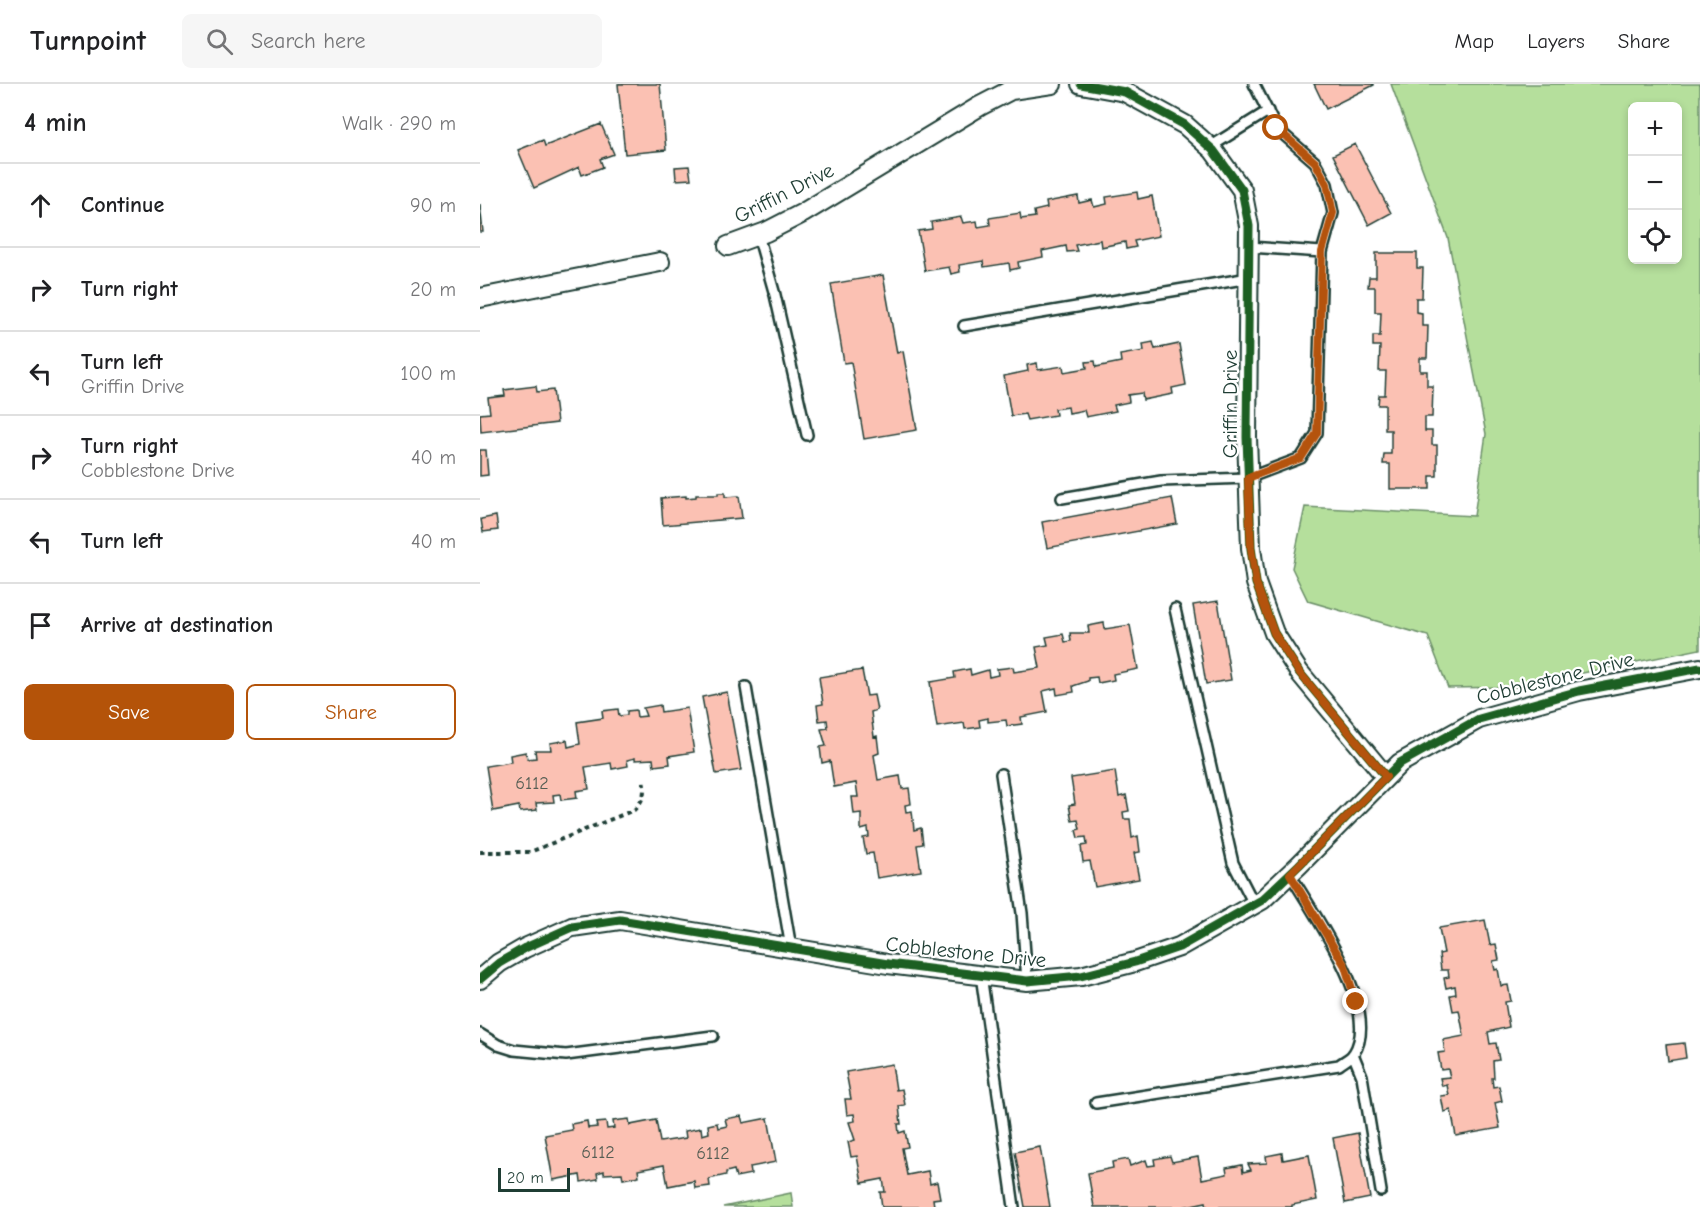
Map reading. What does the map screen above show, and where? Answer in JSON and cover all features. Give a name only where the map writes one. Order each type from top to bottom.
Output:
[{"type":"street","name":"Griffin Drive","points":[[728,246],[758,235],[803,213],[980,106],[1011,90],[1052,84]]},
{"type":"street","name":"Griffin Drive","points":[[1081,84],[1125,92],[1185,125],[1210,147],[1242,190],[1249,226],[1246,437],[1251,548],[1256,583],[1274,633],[1299,672],[1386,777]]},
{"type":"street","points":[[480,298],[660,262]]},
{"type":"street","name":"Cobblestone Drive","points":[[480,979],[499,963],[525,948],[572,927],[620,920],[888,964],[1027,981],[1081,976],[1135,962],[1179,946],[1262,900],[1400,763],[1479,719],[1579,691],[1700,668]]},
{"type":"lane","points":[[1062,498],[1161,481],[1248,478],[1301,458],[1317,433],[1322,252],[1333,213],[1327,184],[1315,162],[1276,128],[1254,84]]},
{"type":"lane","points":[[1210,147],[1268,111]]},
{"type":"lane","points":[[758,235],[775,295],[807,435]]},
{"type":"lane","points":[[1249,247],[1322,252]]},
{"type":"lane","points":[[964,326],[1249,278]]},
{"type":"lane","points":[[1175,609],[1233,863],[1254,904]]},
{"type":"lane","points":[[746,687],[791,948]]},
{"type":"lane","points":[[1000,774],[1022,913],[1027,981]]},
{"type":"lane","points":[[1096,1103],[1339,1065],[1353,1054],[1361,1033],[1356,1002],[1345,966],[1290,874]]},
{"type":"lane","points":[[981,975],[1014,1207]]},
{"type":"lane","points":[[480,1034],[498,1045],[514,1050],[566,1055],[712,1036]]},
{"type":"lane","points":[[1353,1054],[1362,1076],[1381,1191]]},
{"type":"path","points":[[480,852],[530,852],[634,810],[645,793],[643,778]]},
{"type":"green space","points":[[1391,84],[1700,84],[1700,649],[1515,687],[1448,688],[1428,636],[1308,601],[1292,568],[1305,507],[1474,516],[1486,434],[1448,238]]},
{"type":"green space","points":[[791,1193],[793,1207],[723,1207]]},
{"type":"building","points":[[618,84],[660,84],[666,150],[625,154]]},
{"type":"building","points":[[1314,84],[1374,84],[1374,85],[1326,109]]},
{"type":"building","points":[[601,124],[614,154],[600,159],[603,167],[582,175],[579,167],[534,188],[518,150],[543,140],[545,146]]},
{"type":"building","points":[[1355,144],[1391,213],[1369,225],[1333,155]]},
{"type":"building","points":[[689,166],[691,179],[676,180],[675,167]]},
{"type":"building","points":[[1137,192],[1138,199],[1152,196],[1159,236],[1134,241],[1136,247],[1126,249],[1125,242],[1101,247],[1100,240],[1075,245],[1077,251],[1067,252],[1066,246],[1042,251],[1043,257],[1018,262],[1019,268],[1010,270],[1009,263],[984,267],[983,261],[959,265],[960,272],[951,274],[949,267],[925,271],[918,231],[932,229],[931,222],[961,217],[963,223],[977,221],[978,227],[990,225],[989,218],[1020,213],[1021,219],[1035,217],[1034,211],[1047,208],[1046,202],[1078,196],[1079,203],[1092,200],[1094,207],[1107,204],[1106,197]]},
{"type":"building","points":[[480,204],[483,232],[480,232]]},
{"type":"building","points":[[1376,253],[1417,253],[1417,268],[1423,268],[1422,298],[1416,298],[1416,312],[1422,313],[1422,326],[1428,326],[1427,358],[1420,358],[1420,371],[1427,371],[1427,386],[1433,386],[1432,417],[1425,417],[1425,431],[1432,431],[1432,445],[1437,445],[1437,476],[1430,476],[1430,489],[1390,489],[1390,464],[1383,464],[1384,454],[1391,454],[1391,430],[1385,430],[1385,405],[1378,405],[1379,395],[1385,395],[1386,371],[1379,371],[1380,346],[1373,346],[1373,336],[1380,336],[1381,312],[1375,312],[1375,287],[1368,287],[1369,277],[1376,277]]},
{"type":"building","points":[[883,275],[897,353],[903,351],[917,430],[864,439],[851,362],[844,363],[831,284]]},
{"type":"building","points":[[1153,342],[1155,349],[1179,344],[1186,385],[1172,388],[1173,394],[1143,400],[1142,393],[1128,395],[1129,402],[1114,405],[1116,411],[1086,417],[1084,410],[1069,413],[1068,407],[1055,409],[1056,415],[1027,420],[1025,414],[1011,416],[1004,376],[1028,371],[1027,365],[1037,363],[1038,370],[1063,366],[1064,372],[1087,368],[1086,362],[1095,361],[1096,367],[1121,362],[1120,355],[1144,351],[1143,344]]},
{"type":"building","points":[[536,386],[537,392],[553,390],[557,423],[481,432],[480,414],[490,413],[488,398],[505,396],[504,390]]},
{"type":"building","points":[[480,450],[486,450],[488,475],[480,476]]},
{"type":"building","points":[[718,493],[725,493],[725,497],[739,496],[742,518],[663,525],[661,498],[686,496],[686,498],[696,497],[696,495],[718,495]]},
{"type":"building","points":[[1172,498],[1177,524],[1047,548],[1042,522]]},
{"type":"building","points":[[496,516],[498,530],[483,532],[481,519]]},
{"type":"building","points":[[1218,601],[1231,680],[1206,684],[1193,605]]},
{"type":"building","points":[[1104,623],[1105,629],[1130,625],[1138,669],[1113,674],[1114,680],[1098,683],[1097,677],[1088,678],[1088,681],[1073,686],[1074,692],[1057,695],[1056,688],[1043,691],[1047,712],[1021,717],[1022,724],[1007,726],[1006,720],[988,722],[988,718],[979,720],[980,727],[965,729],[964,723],[937,727],[930,682],[955,678],[954,672],[970,669],[971,675],[988,670],[989,677],[998,675],[997,669],[1013,667],[1014,672],[1040,668],[1036,647],[1048,645],[1046,637],[1063,634],[1065,642],[1071,641],[1070,633],[1089,633],[1088,626]]},
{"type":"building","points":[[862,670],[867,696],[874,695],[877,710],[871,712],[874,737],[877,736],[879,753],[874,755],[878,780],[900,776],[902,789],[909,788],[911,804],[905,805],[906,812],[912,811],[914,830],[921,828],[923,844],[917,845],[921,871],[877,878],[873,853],[866,854],[863,838],[869,837],[868,828],[861,830],[861,813],[854,814],[852,797],[858,797],[856,783],[834,787],[830,761],[822,763],[820,747],[826,746],[821,729],[828,728],[827,720],[819,721],[817,705],[823,704],[819,677]]},
{"type":"building","points":[[727,692],[741,770],[716,774],[702,697]]},
{"type":"building","points":[[660,705],[661,712],[687,708],[694,752],[669,756],[670,764],[654,766],[653,759],[635,760],[635,758],[627,760],[628,766],[612,769],[611,763],[585,767],[589,789],[576,791],[577,798],[561,800],[560,794],[553,795],[554,802],[536,803],[537,810],[520,812],[519,806],[493,811],[486,766],[511,762],[510,755],[526,752],[527,759],[536,758],[535,750],[551,750],[550,743],[567,740],[568,747],[580,744],[577,722],[603,718],[602,711],[618,709],[619,716],[627,715],[627,711],[636,710],[637,717],[646,716],[643,708]]},
{"type":"building","points":[[1115,771],[1119,797],[1126,795],[1129,811],[1123,812],[1124,819],[1130,819],[1132,838],[1138,836],[1140,852],[1134,853],[1139,879],[1095,887],[1090,861],[1083,862],[1081,846],[1087,845],[1086,837],[1078,838],[1076,830],[1080,829],[1078,820],[1072,821],[1069,805],[1075,804],[1071,778]]},
{"type":"building","points":[[1485,920],[1490,945],[1496,944],[1499,960],[1493,961],[1495,970],[1498,969],[1501,986],[1508,985],[1511,1001],[1505,1002],[1509,1027],[1488,1032],[1490,1044],[1496,1043],[1499,1060],[1493,1061],[1494,1078],[1492,1078],[1493,1087],[1499,1086],[1502,1101],[1495,1103],[1500,1128],[1456,1136],[1451,1110],[1444,1112],[1441,1096],[1449,1095],[1447,1085],[1442,1086],[1440,1078],[1450,1077],[1448,1069],[1441,1070],[1438,1053],[1445,1052],[1443,1040],[1464,1036],[1459,1010],[1453,1011],[1450,995],[1456,994],[1455,986],[1446,988],[1444,978],[1449,977],[1448,970],[1441,970],[1439,954],[1444,953],[1439,928]]},
{"type":"building","points":[[1684,1043],[1686,1058],[1668,1061],[1666,1045]]},
{"type":"building","points":[[892,1064],[896,1090],[902,1089],[905,1105],[899,1106],[901,1124],[898,1124],[899,1133],[905,1131],[908,1147],[902,1148],[907,1175],[928,1171],[930,1184],[937,1182],[940,1198],[933,1199],[934,1206],[938,1207],[882,1207],[880,1192],[885,1192],[883,1179],[862,1183],[857,1156],[851,1157],[848,1142],[855,1140],[849,1122],[855,1121],[854,1114],[847,1115],[845,1099],[851,1099],[846,1072]]},
{"type":"building","points":[[741,1116],[743,1123],[768,1118],[776,1162],[750,1167],[751,1174],[736,1177],[734,1170],[726,1172],[726,1175],[709,1179],[710,1186],[695,1188],[694,1181],[668,1186],[664,1165],[638,1170],[639,1176],[623,1179],[622,1173],[604,1174],[604,1171],[597,1173],[598,1179],[581,1182],[580,1175],[553,1180],[545,1135],[572,1130],[571,1124],[587,1121],[588,1128],[597,1127],[596,1123],[606,1122],[607,1129],[614,1128],[613,1121],[629,1119],[630,1125],[656,1120],[660,1142],[686,1138],[685,1131],[701,1128],[702,1135],[709,1133],[708,1125],[717,1123],[718,1128],[727,1126],[725,1119]]},
{"type":"building","points":[[1358,1133],[1370,1198],[1345,1203],[1333,1138]]},
{"type":"building","points":[[1040,1147],[1050,1207],[1025,1207],[1015,1152]]},
{"type":"building","points":[[1282,1153],[1283,1160],[1309,1155],[1317,1200],[1292,1205],[1292,1207],[1207,1207],[1206,1202],[1182,1207],[1094,1207],[1088,1173],[1113,1168],[1112,1162],[1128,1159],[1130,1166],[1146,1160],[1148,1166],[1155,1165],[1154,1159],[1170,1156],[1172,1162],[1198,1157],[1202,1179],[1227,1174],[1226,1168],[1242,1165],[1243,1172],[1251,1170],[1248,1164],[1267,1163],[1266,1156]]},
{"type":"cycle path","points":[[1081,84],[1125,92],[1185,125],[1213,150],[1242,190],[1249,226],[1247,437],[1251,548],[1256,583],[1274,633],[1299,672],[1386,777]]},
{"type":"cycle path","points":[[480,979],[499,963],[525,948],[572,927],[620,920],[888,964],[1027,981],[1081,976],[1135,962],[1179,947],[1262,900],[1400,763],[1479,719],[1579,691],[1700,668]]},
{"type":"route","points":[[1276,128],[1315,162],[1327,184],[1333,213],[1322,252],[1317,433],[1301,458],[1248,478],[1251,548],[1256,583],[1274,633],[1299,672],[1386,777],[1290,874],[1345,966],[1356,1002]]}]
